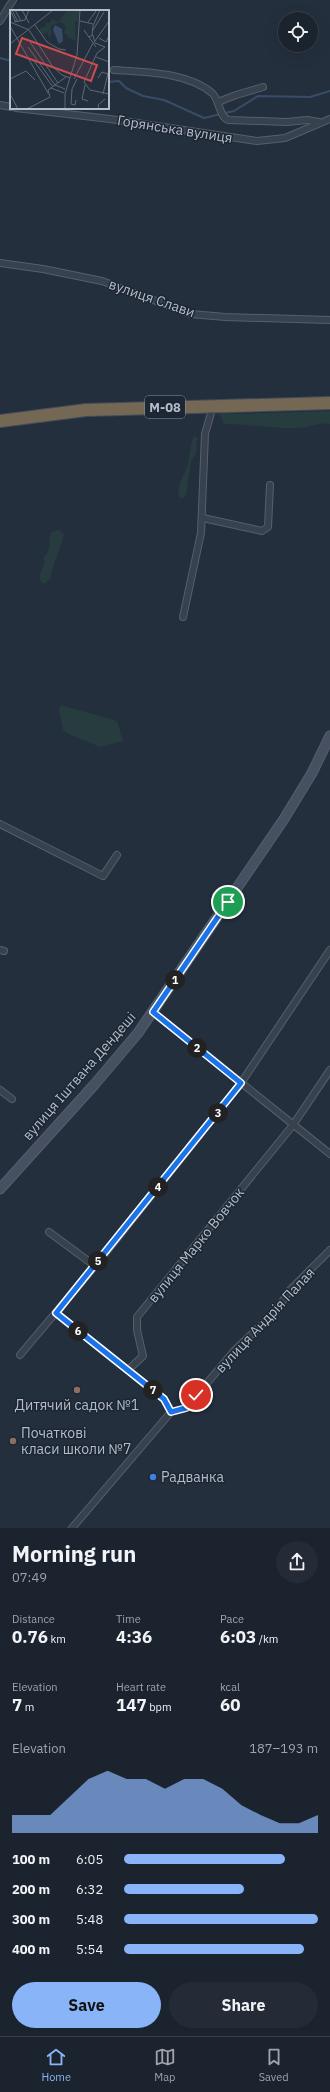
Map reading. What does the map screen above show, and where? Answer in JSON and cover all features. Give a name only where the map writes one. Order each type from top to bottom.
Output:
[{"type":"highway","name":"М-08","points":[[0,421],[86,410],[213,405],[330,403]]},
{"type":"street","points":[[0,21],[13,0]]},
{"type":"street","points":[[114,70],[170,74],[196,84],[212,93],[218,102],[222,114],[229,120],[287,122],[307,120],[319,122]]},
{"type":"street","points":[[218,102],[236,94],[263,87]]},
{"type":"street","points":[[0,105],[10,107]]},
{"type":"street","name":"Горянська вулиця","points":[[25,109],[110,119],[257,141],[285,138],[330,118]]},
{"type":"street","name":"вулиця Слави","points":[[0,264],[43,269],[102,280],[191,314],[330,320]]},
{"type":"street","points":[[183,617],[203,518],[205,434],[213,405]]},
{"type":"street","points":[[203,518],[262,531],[265,530],[268,527],[270,485]]},
{"type":"street","name":"вулиця Іштвана Дендеші","points":[[0,1189],[123,1052],[153,1012],[284,820],[312,773],[330,736]]},
{"type":"street","points":[[0,824],[103,876],[117,855]]},
{"type":"street","points":[[20,1355],[95,1266],[241,1083],[330,950]]},
{"type":"street","points":[[153,1012],[330,1154]]},
{"type":"street","points":[[293,1125],[330,1070]]},
{"type":"street","points":[[0,1090],[12,1099]]},
{"type":"street","name":"вулиця Марко Вовчок","points":[[128,1370],[143,1356],[137,1330],[137,1317],[293,1125]]},
{"type":"street","points":[[49,1232],[95,1266]]},
{"type":"street","name":"вулиця Андрія Палая","points":[[72,1528],[171,1412],[186,1408],[234,1351],[276,1311],[290,1290],[330,1250]]},
{"type":"street","points":[[56,1313],[164,1399],[171,1412]]},
{"type":"green space","points":[[330,411],[330,424],[297,428],[224,424],[219,415],[223,412],[238,414]]},
{"type":"green space","points":[[194,436],[198,439],[196,443],[197,451],[191,461],[186,495],[182,499],[179,497],[178,493],[181,480],[187,468]]},
{"type":"green space","points":[[59,530],[64,535],[51,573],[51,578],[45,583],[42,583],[39,576],[45,562],[43,558],[49,548],[50,535],[52,532]]},
{"type":"green space","points":[[61,705],[117,721],[123,741],[100,747],[71,735],[63,730],[59,709]]},
{"type":"waterway","points":[[0,58],[10,61]]},
{"type":"waterway","points":[[109,82],[119,81],[126,88],[143,96],[164,100],[204,118],[234,111],[258,96],[310,97],[330,91]]},
{"type":"place","name":"Дитячий садок №1","points":[[77,1390]]},
{"type":"place","name":"Початкові класи школи №7","points":[[13,1441]]},
{"type":"place","name":"Радванка","points":[[153,1477]]},
{"type":"route","points":[[196,1395],[186,1408],[171,1412],[164,1399],[56,1313],[241,1083],[153,1012],[228,902]]}]
